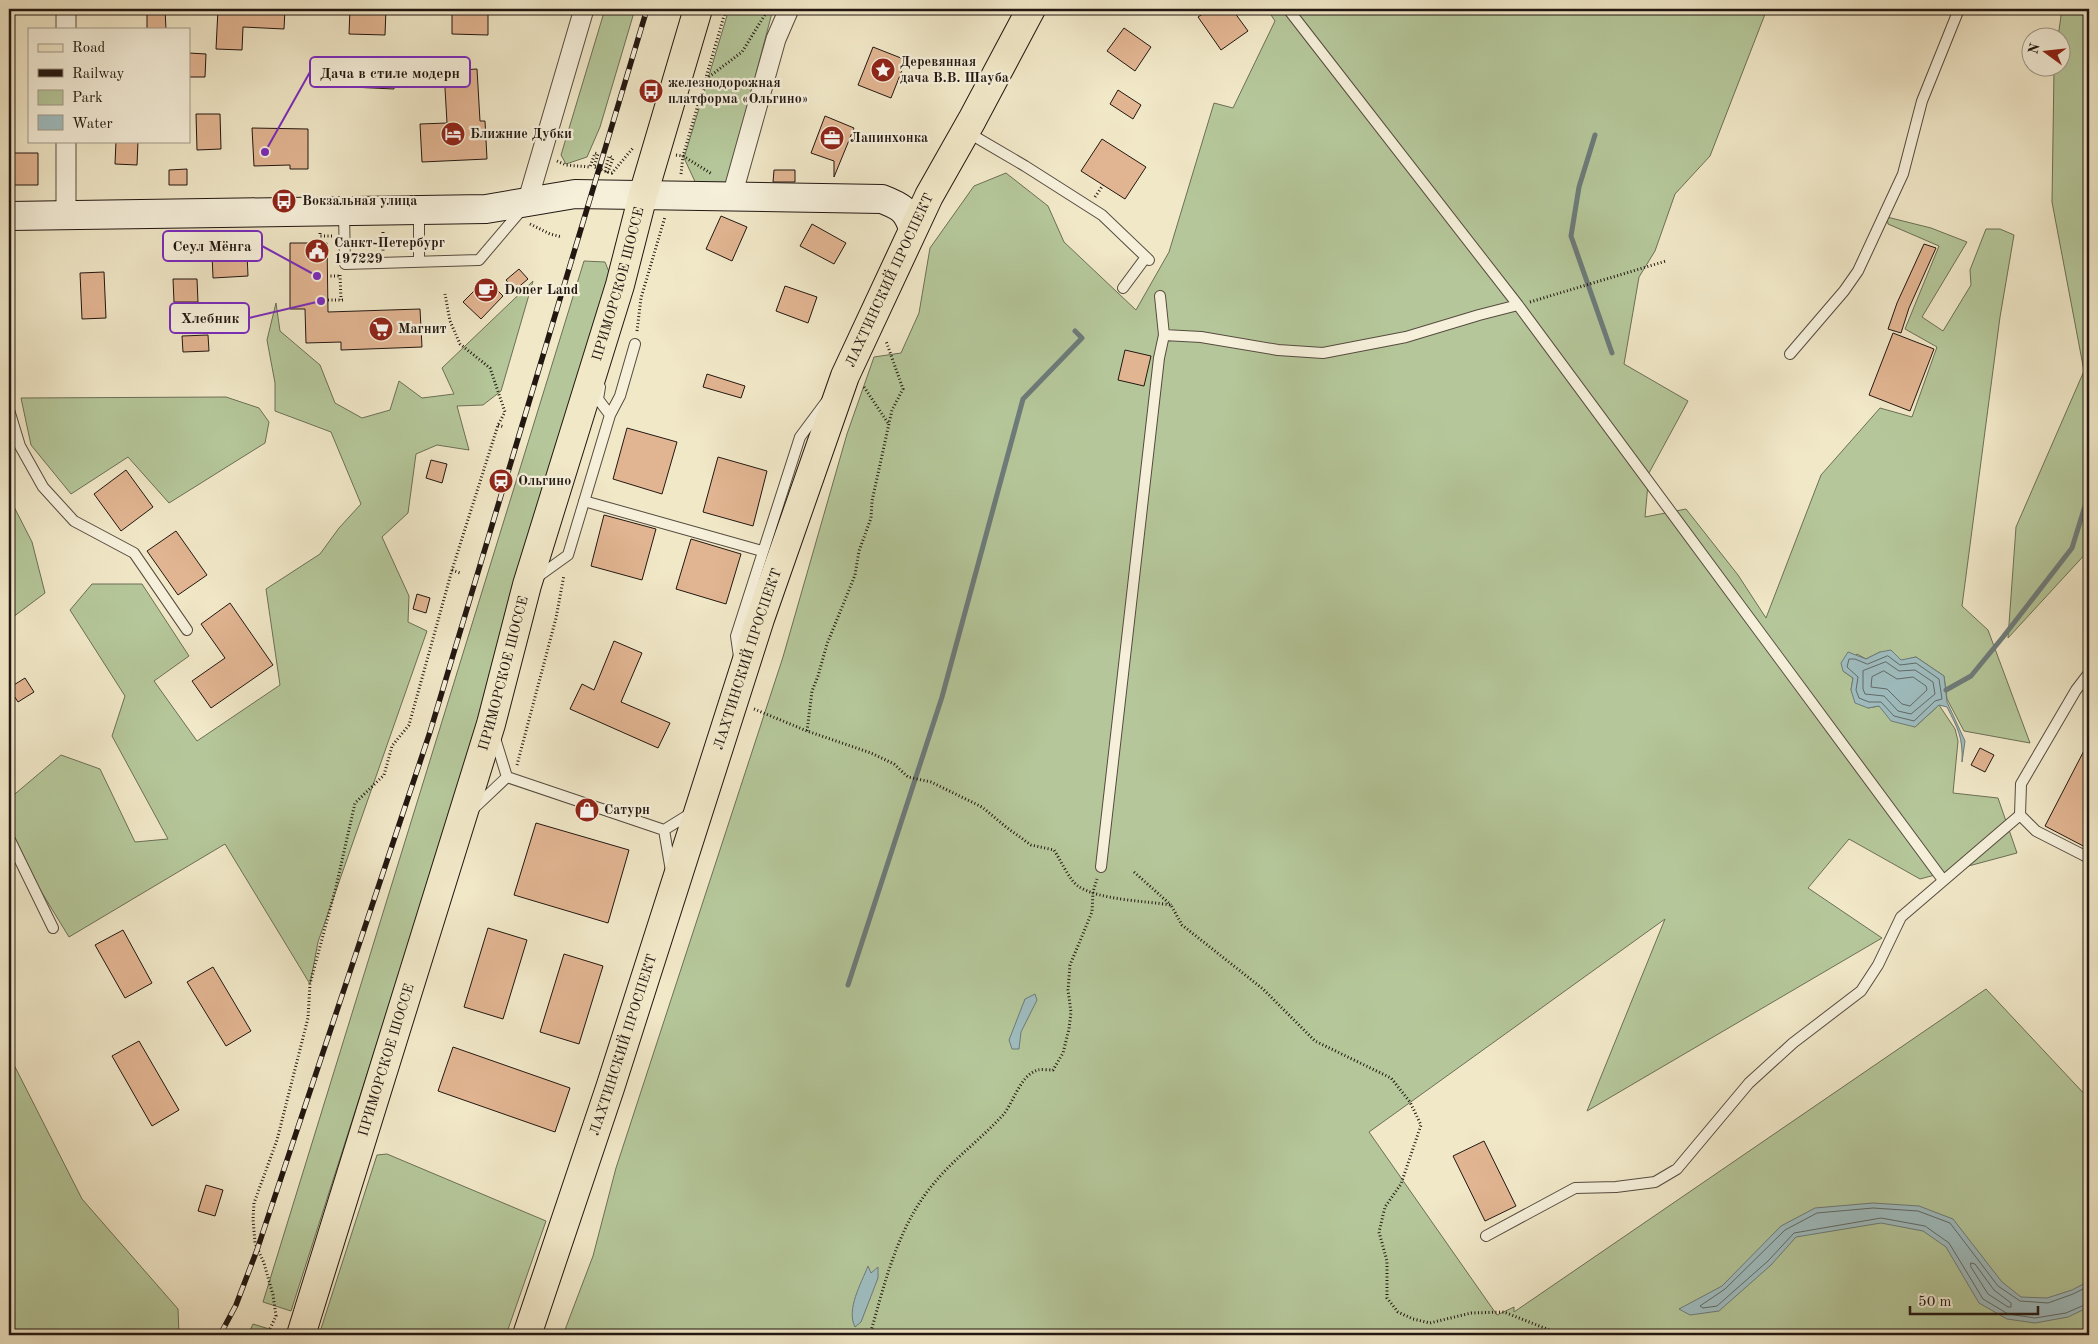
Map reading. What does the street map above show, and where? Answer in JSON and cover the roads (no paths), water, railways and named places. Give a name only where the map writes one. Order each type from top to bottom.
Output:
[{"type":"main road","name":"ПРИМОРСКОЕ ШОССЕ","points":[[301,1335],[490,724],[527,585],[620,285],[643,195],[698,9]]},
{"type":"main road","name":"ЛАХТИНСКИЙ ПРОСПЕКТ","points":[[528,1332],[702,806],[760,619],[912,229],[1031,9]]},
{"type":"main road","points":[[9,216],[522,210],[575,194],[643,195],[733,192],[882,199],[898,205],[909,215],[912,229]]},
{"type":"street","points":[[66,9],[66,28]]},
{"type":"street","points":[[522,210],[584,9]]},
{"type":"street","points":[[733,192],[776,39],[789,9]]},
{"type":"street","points":[[66,142],[66,215]]},
{"type":"lane","points":[[1288,9],[1518,305],[1943,880]]},
{"type":"lane","points":[[1790,354],[1844,292],[1858,271],[1902,174],[1922,101],[1959,9]]},
{"type":"lane","points":[[965,132],[1025,166],[1102,216],[1147,259],[1123,288]]},
{"type":"lane","points":[[344,212],[345,264],[479,260],[522,210]]},
{"type":"lane","points":[[419,211],[419,262]]},
{"type":"lane","points":[[610,415],[598,398],[620,285]]},
{"type":"lane","points":[[1101,867],[1159,358],[1164,335],[1160,296]]},
{"type":"lane","points":[[1164,335],[1201,337],[1278,350],[1324,353],[1406,337],[1518,305]]},
{"type":"lane","points":[[527,585],[568,555],[610,415],[620,396],[635,344]]},
{"type":"lane","points":[[742,682],[736,636],[800,437],[853,379]]},
{"type":"lane","points":[[9,410],[20,446],[44,487],[74,520],[134,553],[187,630]]},
{"type":"lane","points":[[584,501],[762,551]]},
{"type":"lane","points":[[1486,1236],[1575,1188],[1616,1188],[1655,1182],[1677,1169],[1749,1083],[1793,1043],[1861,991],[1878,965],[1901,918],[1943,880],[1990,843],[2020,815],[2021,784],[2076,690],[2089,673]]},
{"type":"lane","points":[[490,724],[510,778]]},
{"type":"lane","points":[[461,820],[510,778]]},
{"type":"lane","points":[[510,778],[664,830]]},
{"type":"lane","points":[[664,830],[702,806]]},
{"type":"lane","points":[[2020,815],[2036,831],[2089,858]]},
{"type":"lane","points":[[664,830],[674,890]]},
{"type":"lane","points":[[9,838],[53,928]]},
{"type":"water","points":[[1891,650],[1901,660],[1916,657],[1944,676],[1947,702],[1965,741],[1962,762],[1962,746],[1959,733],[1947,707],[1939,705],[1915,727],[1891,721],[1879,706],[1868,708],[1855,703],[1851,690],[1853,678],[1843,671],[1841,663],[1848,652],[1866,659],[1880,652]]},
{"type":"water","points":[[1035,994],[1037,1000],[1021,1032],[1019,1049],[1012,1049],[1009,1040],[1025,999]]},
{"type":"water","points":[[1873,1203],[1919,1206],[1953,1219],[2002,1282],[2021,1297],[2047,1298],[2072,1290],[2089,1281],[2089,1307],[2068,1317],[2035,1323],[2007,1319],[1979,1303],[1946,1247],[1923,1231],[1881,1223],[1796,1237],[1771,1265],[1719,1311],[1690,1315],[1679,1309],[1722,1286],[1781,1226],[1815,1208]]},
{"type":"water","points":[[868,1266],[871,1273],[878,1267],[878,1278],[861,1322],[855,1327],[852,1312],[853,1305]]},
{"type":"waterway","points":[[1595,135],[1579,187],[1571,236],[1612,353]]},
{"type":"waterway","points":[[848,985],[942,697],[1023,399],[1082,338],[1075,331]]},
{"type":"waterway","points":[[1946,690],[1971,676],[2072,548],[2089,493]]},
{"type":"railway","points":[[220,1335],[236,1305],[257,1250],[430,732],[647,9]]},
{"type":"place","name":"Деревянная дача В.В. Шауба","points":[[883,70]]},
{"type":"place","name":"железнодорожная платформа «Ольгино»","points":[[651,91]]},
{"type":"place","name":"Ближние Дубки","points":[[453,134]]},
{"type":"place","name":"Лапинхонка","points":[[832,138]]},
{"type":"place","name":"Дача в стиле модерн","points":[[265,152]]},
{"type":"place","name":"Вокзальная улица","points":[[284,201]]},
{"type":"place","name":"Санкт-Петербург 197229","points":[[317,251]]},
{"type":"place","name":"Сеул Мёнга","points":[[317,276]]},
{"type":"place","name":"Doner Land","points":[[486,290]]},
{"type":"place","name":"Хлебник","points":[[321,301]]},
{"type":"place","name":"Магнит","points":[[381,329]]},
{"type":"place","name":"Ольгино","points":[[501,481]]},
{"type":"place","name":"Сатурн","points":[[587,810]]}]
